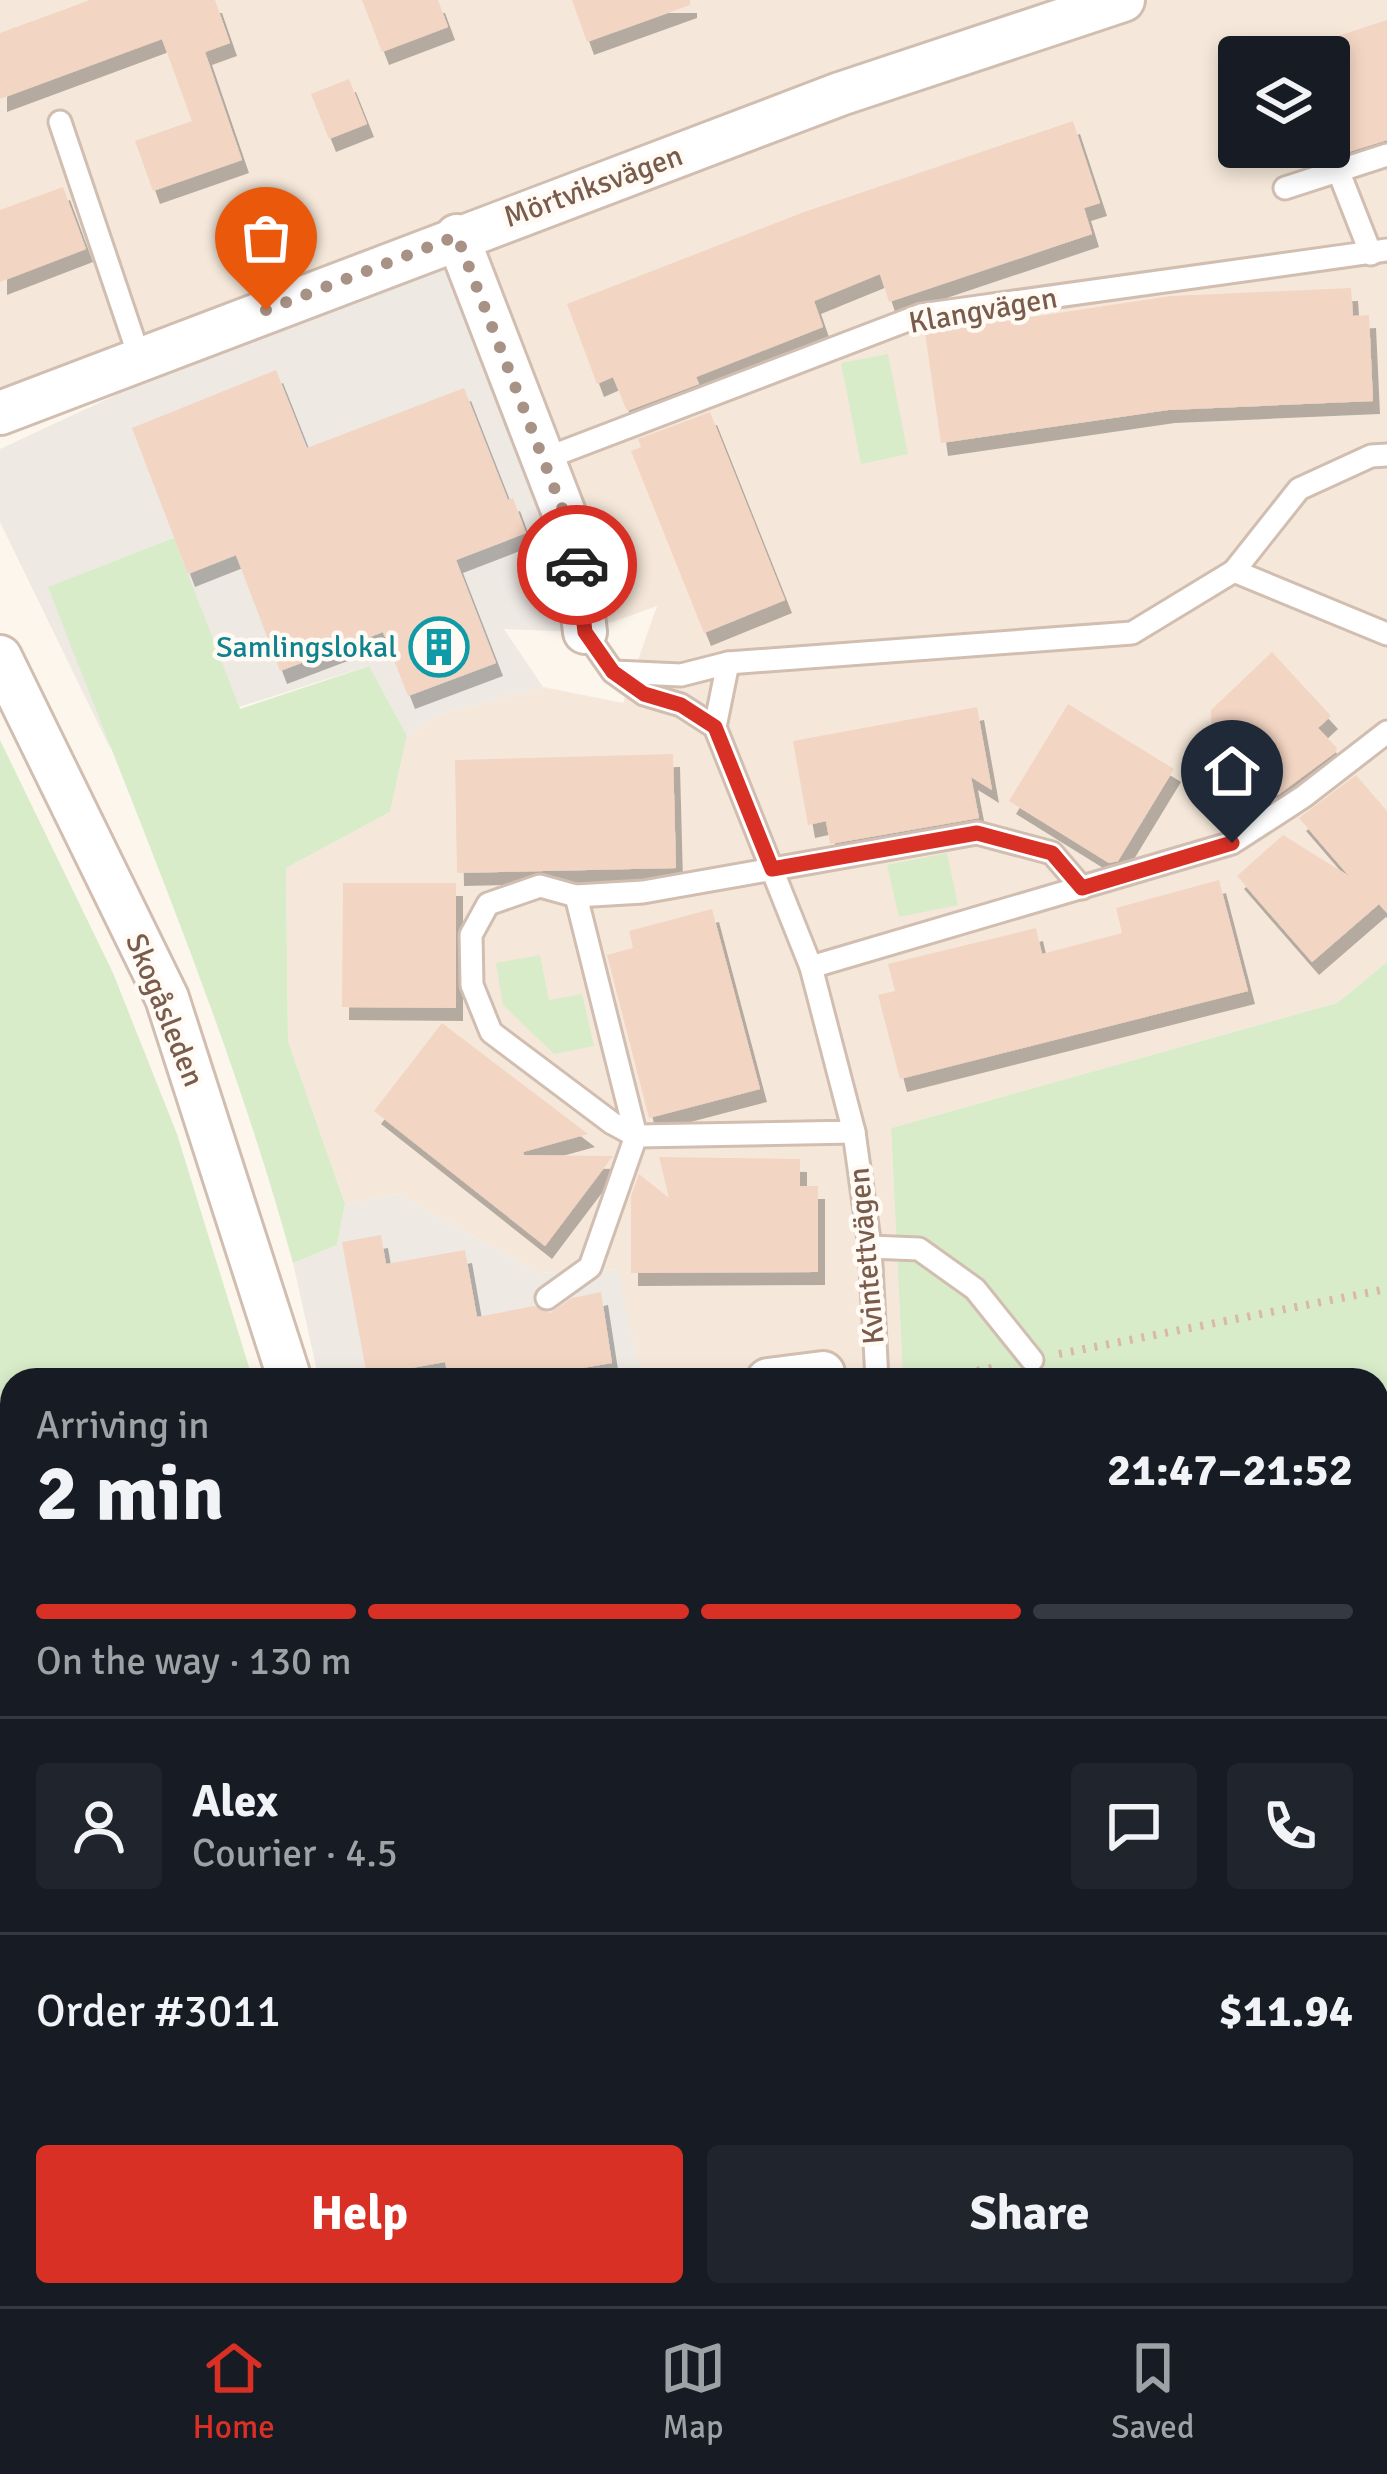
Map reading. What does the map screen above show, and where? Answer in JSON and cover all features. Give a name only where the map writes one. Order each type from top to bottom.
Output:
[{"type":"street","name":"Mörtviksvägen","points":[[0,412],[840,94],[1123,0]]},
{"type":"street","points":[[457,236],[574,539],[585,632]]},
{"type":"street","name":"Skogåsleden","points":[[0,657],[167,998],[286,1368]]},
{"type":"lane","points":[[60,122],[140,359]]},
{"type":"lane","points":[[1286,188],[1387,155]]},
{"type":"lane","name":"Klangvägen","points":[[544,459],[921,315],[1379,252],[1338,170]]},
{"type":"lane","points":[[613,672],[681,675],[728,663],[1132,633],[1234,571],[1299,489],[1370,456],[1387,455]]},
{"type":"lane","points":[[1234,571],[1387,634]]},
{"type":"lane","points":[[585,632],[613,672],[644,694],[681,705],[715,727]]},
{"type":"lane","points":[[728,663],[715,727],[811,967],[1232,843],[1303,797],[1387,732]]},
{"type":"lane","points":[[637,1136],[612,1123],[491,1032],[472,985],[470,935],[488,904],[540,886],[576,896],[643,892],[977,833],[1052,853],[1082,888]]},
{"type":"lane","points":[[547,1298],[590,1267],[637,1136],[576,896]]},
{"type":"lane","name":"Kvintettvägen","points":[[811,967],[854,1132],[870,1247],[876,1368]]},
{"type":"lane","name":"Kvintettvägen","points":[[637,1136],[854,1132]]},
{"type":"lane","points":[[870,1247],[920,1249],[975,1289],[1032,1360]]},
{"type":"path","points":[[991,1368],[1387,1289]]},
{"type":"shaded area","points":[[0,0],[1047,0],[0,395]]},
{"type":"shaded area","points":[[1123,0],[1387,0],[1387,962],[1337,1003],[891,1128],[902,1368],[639,1368],[617,1269],[539,1273],[398,1194],[345,1204],[288,1041],[286,868],[390,812],[407,736],[438,715],[543,687],[623,703],[657,606],[585,632],[457,236]]},
{"type":"shaded area","points":[[457,236],[585,632],[504,629],[543,687],[438,715],[407,736],[368,666],[110,748],[0,522],[0,449]]},
{"type":"shaded area","points":[[398,1194],[539,1273],[618,1269],[639,1368],[316,1368],[293,1263],[337,1245],[345,1204]]},
{"type":"green space","points":[[888,354],[908,454],[861,464],[841,363]]},
{"type":"green space","points":[[174,538],[240,709],[369,666],[407,736],[390,812],[286,868],[288,1041],[345,1204],[337,1245],[293,1263],[210,1007],[48,587]]},
{"type":"green space","points":[[0,740],[113,973],[177,1134],[249,1368],[0,1368]]},
{"type":"green space","points":[[947,853],[958,905],[899,917],[887,865]]},
{"type":"green space","points":[[540,955],[549,1000],[582,994],[594,1046],[554,1054],[503,1005],[496,963]]},
{"type":"green space","points":[[1387,962],[1387,1368],[902,1368],[891,1128],[1337,1003]]},
{"type":"building","points":[[90,0],[215,0],[230,43],[205,52],[242,160],[153,191],[135,141],[192,121],[162,39],[0,99],[0,33]]},
{"type":"building","points":[[362,0],[438,0],[448,27],[382,52]]},
{"type":"building","points":[[572,0],[690,0],[690,5],[587,42]]},
{"type":"building","points":[[1387,20],[1387,140],[1350,151],[1350,36],[1338,36]]},
{"type":"building","points":[[349,79],[367,124],[329,139],[311,94]]},
{"type":"building","points":[[1073,121],[1100,203],[1084,208],[1092,234],[889,302],[880,274],[814,301],[823,327],[696,377],[699,384],[627,411],[613,377],[597,384],[567,304],[804,212]]},
{"type":"building","points":[[63,187],[86,249],[0,282],[0,210]]},
{"type":"building","points":[[1351,288],[1353,316],[1369,315],[1373,401],[1168,410],[941,443],[925,333],[1171,296]]},
{"type":"building","points":[[276,370],[307,448],[464,388],[526,533],[456,560],[496,663],[408,696],[383,632],[280,671],[236,555],[188,574],[132,428]]},
{"type":"building","points":[[710,412],[785,600],[704,633],[631,451],[641,447],[638,439]]},
{"type":"building","points":[[1272,652],[1331,716],[1318,728],[1337,748],[1278,795],[1211,723],[1211,710]]},
{"type":"building","points":[[1068,704],[1174,769],[1118,861],[1109,863],[1009,801]]},
{"type":"building","points":[[977,707],[992,790],[971,777],[979,818],[830,844],[826,821],[808,825],[793,741]]},
{"type":"building","points":[[673,754],[676,868],[457,873],[455,760]]},
{"type":"building","points":[[1356,775],[1387,811],[1387,913],[1379,904],[1312,962],[1237,876],[1283,835],[1349,876],[1299,818]]},
{"type":"building","points":[[1219,880],[1248,991],[900,1079],[878,995],[895,991],[888,964],[1036,928],[1042,954],[1122,933],[1116,908]]},
{"type":"building","points":[[343,883],[456,883],[456,1008],[342,1007]]},
{"type":"building","points":[[712,909],[760,1089],[649,1118],[607,955],[633,948],[629,931]]},
{"type":"building","points":[[442,1023],[588,1134],[524,1155],[613,1156],[545,1246],[374,1111]]},
{"type":"building","points":[[659,1157],[800,1159],[800,1186],[818,1186],[818,1272],[631,1273],[631,1196],[639,1174],[669,1198]]},
{"type":"building","points":[[381,1235],[386,1264],[465,1250],[477,1317],[534,1306],[550,1313],[572,1298],[601,1292],[612,1363],[582,1368],[446,1368],[445,1362],[366,1368],[342,1242]]},
{"type":"way so far","points":[[266,310],[457,236],[574,539],[577,565]]},
{"type":"place","name":"Samlingslokal","points":[[439,647]]},
{"type":"route","points":[[577,565],[585,632],[613,672],[644,694],[681,705],[715,727],[772,869],[977,833],[1052,853],[1082,888],[1232,843]]}]
